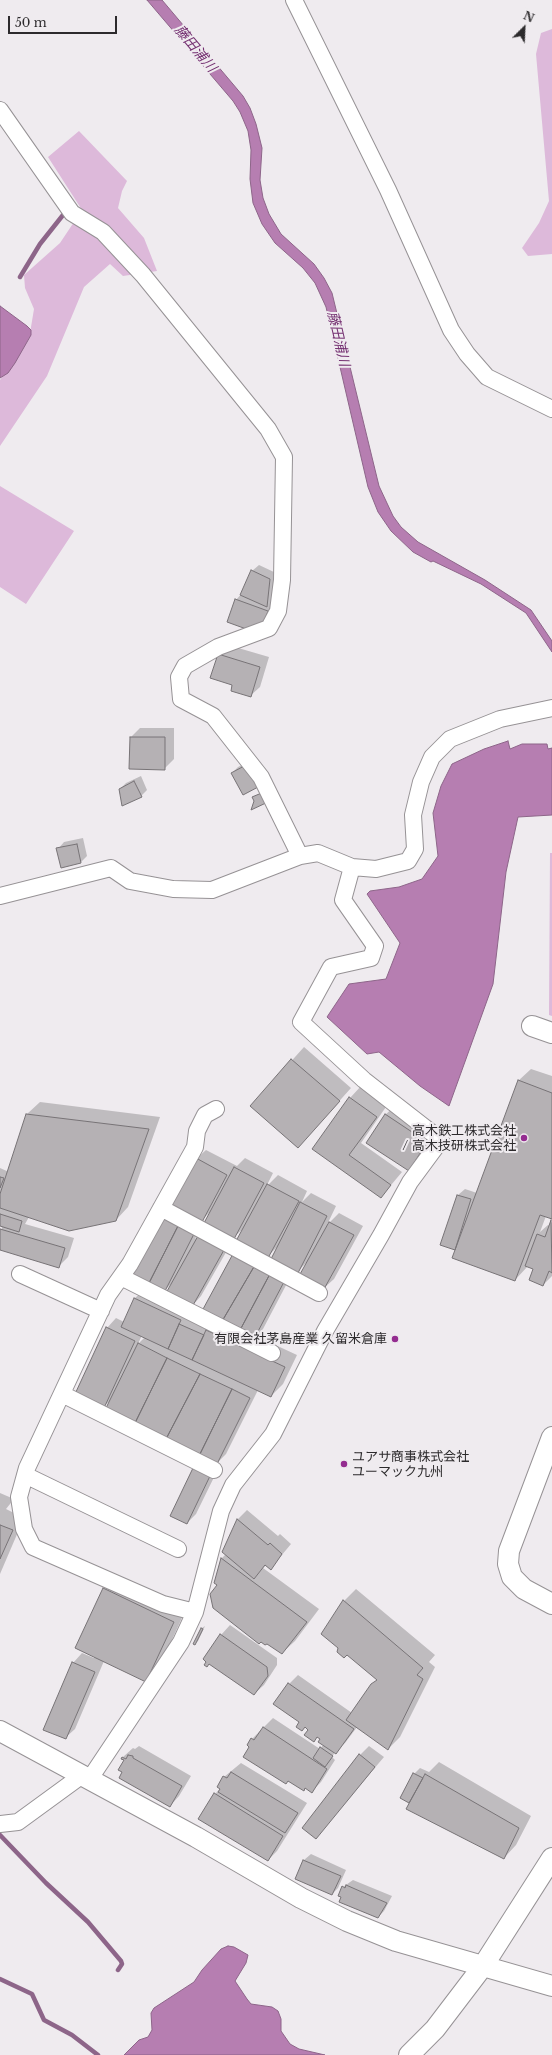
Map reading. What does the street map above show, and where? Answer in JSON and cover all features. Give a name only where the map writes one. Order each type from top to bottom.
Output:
[{"type":"street","points":[[294,0],[388,190],[451,330],[463,348],[487,377],[552,409]]},
{"type":"street","points":[[0,110],[72,213],[103,232],[143,275],[268,429],[284,457],[282,580],[278,610],[269,628],[218,647],[185,666],[179,677],[181,699],[213,716],[261,778],[300,856]]},
{"type":"street","points":[[0,896],[111,868],[130,881],[173,889],[212,890],[300,856],[318,853],[352,867],[376,869],[408,861],[416,849],[412,815],[421,782],[432,757],[450,738],[500,719],[552,708]]},
{"type":"street","points":[[0,1824],[18,1822],[85,1778],[181,1642],[195,1612],[221,1511],[233,1485],[273,1434],[325,1331],[410,1182],[440,1140],[364,1080],[301,1022],[331,967],[371,958],[375,946],[343,900],[352,867]]},
{"type":"street","points":[[532,1026],[552,1033]]},
{"type":"street","points":[[195,1612],[163,1604],[33,1546],[24,1529],[19,1497],[25,1475],[108,1295],[121,1277],[195,1147],[197,1131],[205,1115],[216,1109]]},
{"type":"street","points":[[161,1208],[319,1293]]},
{"type":"street","points":[[20,1274],[101,1310]]},
{"type":"street","points":[[121,1277],[272,1353]]},
{"type":"street","points":[[62,1394],[214,1470]]},
{"type":"street","points":[[552,1437],[509,1551],[508,1564],[512,1577],[524,1589],[552,1604]]},
{"type":"street","points":[[25,1475],[178,1549]]},
{"type":"street","points":[[0,1731],[196,1837],[301,1898],[347,1921],[396,1941],[552,1986]]},
{"type":"street","points":[[409,2055],[435,2029],[482,1966],[552,1858]]},
{"type":"shaded area","points":[[552,29],[552,254],[528,256],[522,248],[539,223],[549,201],[536,54],[541,33]]},
{"type":"shaded area","points":[[79,131],[127,181],[122,191],[118,208],[144,238],[157,271],[123,276],[110,264],[84,287],[47,376],[0,446],[0,380],[29,339],[34,309],[25,288],[24,275],[60,243],[82,210],[48,157]]},
{"type":"shaded area","points":[[0,486],[74,531],[26,604],[0,587]]},
{"type":"shaded area","points":[[550,853],[552,853],[552,1016],[549,1015]]},
{"type":"water","name":"藤田浦川","points":[[147,0],[162,0],[243,96],[250,108],[262,148],[260,180],[263,198],[269,214],[281,234],[314,264],[332,293],[379,486],[393,516],[401,527],[418,542],[485,580],[531,610],[552,641],[552,652],[526,613],[481,584],[433,561],[431,562],[413,552],[391,531],[378,512],[368,487],[326,307],[315,283],[303,268],[275,243],[262,224],[253,203],[250,179],[251,150],[248,131],[240,112],[233,101]]},
{"type":"water","points":[[0,306],[27,326],[31,330],[31,335],[8,373],[0,378]]},
{"type":"water","points":[[508,741],[510,749],[522,744],[547,744],[548,749],[552,748],[552,815],[518,817],[506,872],[493,984],[449,1106],[420,1086],[379,1052],[367,1054],[327,1017],[349,984],[386,979],[400,943],[367,894],[370,891],[399,887],[422,879],[438,856],[433,813],[441,786],[452,764],[484,749]]},
{"type":"water","points":[[228,1946],[234,1947],[248,1955],[246,1963],[235,1981],[251,2004],[272,2007],[278,2011],[281,2019],[281,2031],[290,2044],[299,2049],[325,2055],[124,2055],[139,2040],[148,2037],[152,2030],[151,2013],[154,2008],[194,1982],[202,1970],[221,1949]]},
{"type":"building","points":[[251,570],[270,579],[267,607],[240,595]]},
{"type":"building","points":[[235,599],[268,611],[263,625],[253,625],[249,630],[227,622]]},
{"type":"building","points":[[218,654],[260,667],[251,697],[231,691],[232,685],[210,678]]},
{"type":"building","points":[[130,737],[165,737],[165,770],[129,769]]},
{"type":"building","points":[[248,764],[260,786],[243,795],[231,773]]},
{"type":"building","points":[[134,781],[142,797],[122,806],[119,789]]},
{"type":"building","points":[[264,792],[268,802],[251,810],[254,801],[252,797]]},
{"type":"building","points":[[77,844],[81,863],[61,868],[56,848]]},
{"type":"building","points":[[291,1059],[340,1101],[298,1148],[250,1106]]},
{"type":"building","points":[[518,1080],[552,1093],[552,1219],[540,1215],[515,1281],[452,1258]]},
{"type":"building","points":[[349,1097],[377,1117],[349,1155],[391,1185],[381,1198],[312,1149]]},
{"type":"building","points":[[26,1114],[149,1129],[116,1221],[69,1231],[0,1208],[0,1194]]},
{"type":"building","points":[[385,1114],[427,1142],[409,1171],[366,1143]]},
{"type":"building","points":[[196,1158],[227,1175],[202,1222],[171,1205]]},
{"type":"building","points":[[234,1167],[264,1183],[234,1239],[204,1223]]},
{"type":"building","points":[[0,1177],[4,1178],[0,1188]]},
{"type":"building","points":[[267,1184],[299,1201],[268,1258],[236,1241]]},
{"type":"building","points":[[457,1195],[471,1199],[455,1250],[440,1245]]},
{"type":"building","points":[[300,1202],[327,1216],[298,1273],[271,1259]]},
{"type":"building","points":[[0,1214],[22,1221],[19,1232],[0,1226]]},
{"type":"building","points":[[162,1215],[179,1224],[149,1283],[131,1275]]},
{"type":"building","points":[[551,1220],[552,1273],[549,1271],[543,1286],[529,1280],[533,1269],[525,1266],[537,1234],[545,1237]]},
{"type":"building","points":[[329,1222],[354,1235],[324,1289],[299,1276]]},
{"type":"building","points":[[179,1224],[195,1232],[165,1291],[149,1283]]},
{"type":"building","points":[[0,1229],[65,1248],[59,1268],[0,1250]]},
{"type":"building","points":[[198,1236],[224,1250],[192,1307],[166,1293]]},
{"type":"building","points":[[234,1252],[255,1265],[221,1323],[202,1311]]},
{"type":"building","points":[[255,1265],[271,1272],[239,1332],[221,1323]]},
{"type":"building","points":[[271,1272],[285,1280],[254,1339],[239,1332]]},
{"type":"building","points":[[134,1298],[181,1320],[168,1349],[121,1327]]},
{"type":"building","points":[[179,1324],[204,1335],[192,1360],[168,1349]]},
{"type":"building","points":[[106,1327],[135,1341],[104,1408],[75,1394]]},
{"type":"building","points":[[206,1330],[285,1367],[271,1397],[192,1360]]},
{"type":"building","points":[[138,1343],[167,1358],[135,1423],[106,1408]]},
{"type":"building","points":[[167,1358],[200,1374],[166,1439],[135,1423]]},
{"type":"building","points":[[200,1374],[232,1389],[199,1456],[166,1439]]},
{"type":"building","points":[[232,1389],[250,1398],[217,1464],[199,1456]]},
{"type":"building","points":[[193,1468],[210,1476],[187,1524],[170,1516]]},
{"type":"building","points":[[237,1519],[268,1545],[270,1543],[282,1554],[271,1570],[265,1565],[254,1579],[222,1552]]},
{"type":"building","points":[[0,1525],[13,1530],[0,1559]]},
{"type":"building","points":[[221,1558],[307,1622],[282,1654],[267,1644],[265,1645],[261,1642],[259,1644],[213,1608],[210,1594],[217,1585],[214,1583]]},
{"type":"building","points":[[103,1588],[174,1622],[146,1682],[75,1648]]},
{"type":"building","points":[[343,1600],[423,1668],[417,1675],[423,1679],[388,1750],[346,1720],[371,1684],[377,1680],[347,1655],[344,1658],[337,1652],[338,1648],[321,1634]]},
{"type":"building","points":[[201,1628],[203,1629],[195,1645],[193,1644]]},
{"type":"building","points":[[220,1634],[267,1667],[268,1676],[254,1695],[209,1664],[207,1667],[204,1665],[206,1662],[203,1659]]},
{"type":"building","points":[[72,1662],[95,1672],[66,1739],[43,1730]]},
{"type":"building","points":[[288,1683],[354,1729],[336,1754],[318,1742],[320,1739],[317,1737],[314,1742],[304,1735],[308,1730],[305,1727],[302,1731],[296,1727],[299,1722],[273,1704]]},
{"type":"building","points":[[263,1727],[327,1769],[312,1793],[305,1788],[304,1791],[288,1781],[286,1784],[243,1757],[249,1747],[247,1745],[251,1738],[254,1740]]},
{"type":"building","points":[[320,1747],[333,1756],[325,1767],[313,1758]]},
{"type":"building","points":[[359,1754],[375,1767],[316,1839],[302,1828]]},
{"type":"building","points":[[128,1755],[133,1756],[133,1758],[182,1786],[170,1807],[119,1778],[122,1772],[118,1770],[124,1760],[121,1759],[122,1757],[126,1759]]},
{"type":"building","points":[[231,1772],[298,1813],[285,1833],[218,1792],[220,1789],[217,1787],[223,1776],[227,1778]]},
{"type":"building","points":[[413,1773],[423,1778],[409,1803],[400,1798]]},
{"type":"building","points":[[425,1774],[519,1828],[504,1859],[406,1809]]},
{"type":"building","points":[[214,1793],[283,1836],[268,1861],[198,1819]]},
{"type":"building","points":[[303,1860],[341,1876],[332,1895],[295,1879]]},
{"type":"building","points":[[346,1885],[387,1903],[378,1918],[339,1902],[341,1897],[338,1896],[342,1886],[345,1888]]},
{"type":"waterway","points":[[20,277],[40,244],[63,215]]},
{"type":"waterway","points":[[0,1835],[46,1883],[88,1922],[121,1961],[122,1964],[118,1970]]},
{"type":"waterway","points":[[0,1979],[32,1994],[44,2020],[72,2035],[98,2055]]},
{"type":"place","name":"高木鉄工株式会社 / 高木技研株式会社","points":[[524,1138]]},
{"type":"place","name":"有限会社茅島産業 久留米倉庫","points":[[395,1339]]},
{"type":"place","name":"ユアサ商事株式会社 ユーマック九州","points":[[344,1464]]}]
